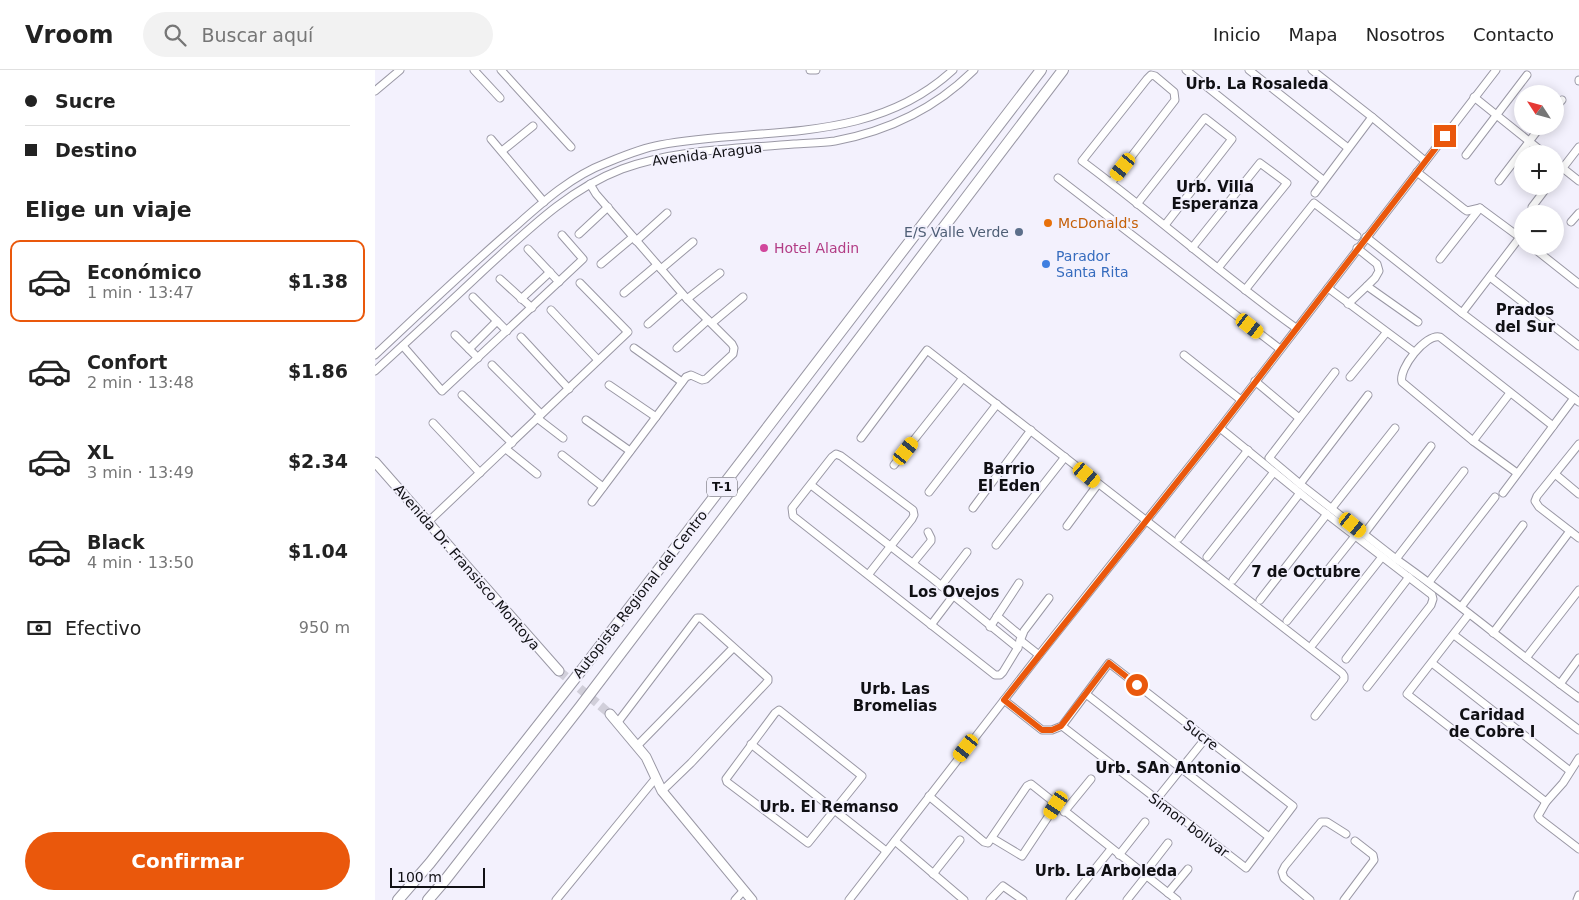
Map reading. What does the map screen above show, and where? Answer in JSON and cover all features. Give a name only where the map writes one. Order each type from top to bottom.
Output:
[{"type":"highway","name":"Autopista Regional del Centro","points":[[399,900],[584,668],[1041,70]]},
{"type":"highway","name":"Autopista Regional del Centro","points":[[428,900],[453,871],[580,707],[1063,70]]},
{"type":"main road","name":"Avenida Dr. Fransisco Montoya","points":[[375,462],[559,671]]},
{"type":"main road","points":[[610,714],[646,757],[662,791],[752,900]]},
{"type":"street","points":[[375,91],[400,70]]},
{"type":"street","points":[[475,70],[500,98]]},
{"type":"street","points":[[501,70],[571,147]]},
{"type":"street","points":[[810,70],[817,70]]},
{"type":"street","name":"Avenida Aragua","points":[[375,355],[493,245],[544,202],[560,189],[605,163],[658,145],[701,139],[822,128],[850,123],[878,115],[912,100],[953,70]]},
{"type":"street","name":"Avenida Aragua","points":[[375,372],[552,209],[590,184],[646,161],[669,156],[705,151],[833,141],[864,134],[913,116],[946,95],[974,70]]},
{"type":"street","points":[[1186,70],[1323,180]]},
{"type":"street","points":[[1249,70],[1348,148]]},
{"type":"street","points":[[1312,70],[1425,161]]},
{"type":"street","points":[[849,900],[1145,520],[1220,428],[1496,70]]},
{"type":"street","points":[[1466,155],[1527,74]]},
{"type":"street","points":[[1111,183],[1175,100],[1174,92],[1155,76],[1151,75],[1147,79],[1081,161],[1296,328]]},
{"type":"street","points":[[1474,97],[1534,145]]},
{"type":"street","points":[[1315,193],[1372,117]]},
{"type":"street","points":[[1137,204],[1205,118],[1232,139],[1165,225]]},
{"type":"street","points":[[502,151],[533,126]]},
{"type":"street","points":[[1499,181],[1534,135]]},
{"type":"street","points":[[491,139],[544,202]]},
{"type":"street","points":[[1564,167],[1579,147]]},
{"type":"street","points":[[1192,248],[1260,162],[1287,183],[1219,268]]},
{"type":"street","points":[[1564,169],[1579,180]]},
{"type":"street","points":[[1417,172],[1467,211],[1480,208],[1514,233]]},
{"type":"street","points":[[1058,178],[1280,349]]},
{"type":"street","points":[[590,184],[685,297],[734,348],[733,354],[706,379],[686,377],[592,502]]},
{"type":"street","points":[[1534,205],[1541,195]]},
{"type":"street","points":[[1245,290],[1314,203],[1357,236]]},
{"type":"street","points":[[579,234],[608,207]]},
{"type":"street","points":[[1440,258],[1480,208]]},
{"type":"street","points":[[601,264],[667,213]]},
{"type":"street","points":[[1571,222],[1579,213]]},
{"type":"street","points":[[403,346],[442,391],[583,259],[562,235]]},
{"type":"street","points":[[1366,237],[1577,400],[1553,426],[1503,493]]},
{"type":"street","points":[[624,293],[693,242]]},
{"type":"street","points":[[1462,313],[1514,247]]},
{"type":"street","points":[[1348,304],[1375,278],[1379,271],[1377,264],[1357,248]]},
{"type":"street","points":[[528,249],[559,282]]},
{"type":"street","points":[[1542,255],[1579,284]]},
{"type":"street","points":[[521,299],[550,272]]},
{"type":"street","points":[[648,324],[720,272]]},
{"type":"street","points":[[1490,277],[1579,346]]},
{"type":"street","points":[[500,279],[531,308]]},
{"type":"street","points":[[428,522],[628,332],[580,283]]},
{"type":"street","points":[[1367,286],[1418,322]]},
{"type":"street","points":[[1328,288],[1414,352]]},
{"type":"street","points":[[473,297],[507,331]]},
{"type":"street","points":[[677,348],[743,297]]},
{"type":"street","points":[[551,310],[598,360]]},
{"type":"street","points":[[469,349],[497,321]]},
{"type":"street","points":[[1350,377],[1386,332]]},
{"type":"street","points":[[455,335],[478,358]]},
{"type":"street","points":[[1517,473],[1473,441],[1402,382],[1401,376],[1414,352],[1431,338],[1435,336],[1440,337],[1553,426]]},
{"type":"street","points":[[521,337],[569,389]]},
{"type":"street","points":[[634,348],[682,382]]},
{"type":"street","points":[[861,438],[927,350],[1342,673],[1344,679],[1315,716]]},
{"type":"street","points":[[1184,355],[1241,400]]},
{"type":"street","points":[[492,365],[539,416],[563,438]]},
{"type":"street","points":[[1335,372],[1269,458],[1355,536],[1433,597],[1433,603],[1367,687]]},
{"type":"street","points":[[894,465],[963,378]]},
{"type":"street","points":[[1255,381],[1299,418]]},
{"type":"street","points":[[609,385],[656,416]]},
{"type":"street","points":[[1473,441],[1510,393]]},
{"type":"street","points":[[461,395],[512,443]]},
{"type":"street","points":[[1299,484],[1368,395]]},
{"type":"street","points":[[929,492],[997,404]]},
{"type":"street","points":[[586,420],[630,451]]},
{"type":"street","points":[[433,422],[480,473]]},
{"type":"street","points":[[1220,428],[1300,493],[1364,534],[1579,698]]},
{"type":"street","points":[[1260,600],[1395,428]]},
{"type":"street","points":[[973,508],[1031,430]]},
{"type":"street","points":[[1579,445],[1537,496],[1535,501],[1539,507],[1579,538]]},
{"type":"street","points":[[1364,534],[1431,446]]},
{"type":"street","points":[[506,448],[537,474]]},
{"type":"street","points":[[1179,538],[1248,450]]},
{"type":"street","points":[[867,575],[915,515],[913,510],[836,454],[831,457],[792,508],[793,516],[867,575],[997,675],[1003,672],[1020,641],[1049,598]]},
{"type":"street","points":[[562,455],[603,487]]},
{"type":"street","points":[[996,545],[1065,457]]},
{"type":"street","points":[[1396,559],[1464,471]]},
{"type":"street","points":[[1207,557],[1274,472]]},
{"type":"street","points":[[1555,474],[1579,494]]},
{"type":"street","points":[[1067,526],[1099,484]]},
{"type":"street","points":[[811,485],[913,563],[990,627],[1020,641]]},
{"type":"street","points":[[1233,580],[1300,493]]},
{"type":"street","points":[[1429,582],[1495,497]]},
{"type":"street","points":[[1461,607],[1523,525]]},
{"type":"street","points":[[1493,633],[1570,531]]},
{"type":"street","points":[[913,563],[931,541],[928,532]]},
{"type":"street","points":[[1287,621],[1355,536]]},
{"type":"street","points":[[941,586],[967,552]]},
{"type":"street","points":[[1313,644],[1382,557]]},
{"type":"street","points":[[1346,659],[1409,577]]},
{"type":"street","points":[[990,627],[1019,584]]},
{"type":"street","points":[[1526,658],[1579,590]]},
{"type":"street","points":[[931,624],[953,596]]},
{"type":"street","points":[[1469,614],[1407,694],[1546,802]]},
{"type":"street","points":[[997,616],[1020,641],[1039,655]]},
{"type":"street","points":[[617,722],[697,618],[701,618],[766,675],[768,681],[662,791]]},
{"type":"street","points":[[1454,635],[1579,730]]},
{"type":"street","points":[[638,746],[733,648]]},
{"type":"street","points":[[1560,684],[1579,658]]},
{"type":"street","name":"Sucre","points":[[1086,694],[1109,663],[1293,806],[1269,837]]},
{"type":"street","points":[[1432,663],[1570,771]]},
{"type":"street","points":[[1004,700],[1042,730],[1052,730],[1061,726],[1086,694],[1269,837]]},
{"type":"street","points":[[779,710],[861,773],[861,778],[836,811],[808,843],[727,782],[727,775],[775,712],[779,710]]},
{"type":"street","name":"Simon bolivar","points":[[1061,726],[1246,868],[1269,837]]},
{"type":"street","points":[[1156,800],[1205,738]]},
{"type":"street","points":[[751,744],[886,851]]},
{"type":"street","points":[[1579,758],[1563,783],[1546,802],[1538,816],[1579,849]]},
{"type":"street","points":[[556,900],[655,779]]},
{"type":"street","points":[[1064,812],[1091,779]]},
{"type":"street","points":[[929,796],[984,842],[988,843],[1029,784],[1177,900]]},
{"type":"street","points":[[993,838],[1022,856],[1056,805]]},
{"type":"street","points":[[1119,855],[1145,822]]},
{"type":"street","points":[[1310,900],[1284,878],[1282,872],[1285,866],[1321,822],[1327,822],[1346,834]]},
{"type":"street","points":[[933,874],[960,840]]},
{"type":"street","points":[[895,841],[964,900]]},
{"type":"street","points":[[1344,900],[1374,860],[1373,856],[1355,841]]},
{"type":"street","points":[[1127,900],[1168,843]]},
{"type":"street","points":[[1070,900],[1111,849]]},
{"type":"street","points":[[1168,893],[1187,869]]},
{"type":"street","points":[[990,900],[1003,886],[1023,900]]},
{"type":"street","points":[[735,900],[744,890]]},
{"type":"street","points":[[1577,900],[1579,895]]},
{"type":"tunnel","points":[[559,671],[610,714]]},
{"type":"place","name":"McDonald's","points":[[1048,223]]},
{"type":"place","name":"E/S Valle Verde","points":[[1019,232]]},
{"type":"place","name":"Hotel Aladin","points":[[764,248]]},
{"type":"place","name":"Parador Santa Rita","points":[[1046,264]]},
{"type":"district","name":"Urb. La Rosaleda","points":[[1257,84]]},
{"type":"district","name":"Urb. Villa Esperanza","points":[[1215,196]]},
{"type":"district","name":"Prados del Sur","points":[[1525,318]]},
{"type":"district","name":"Barrio El Eden","points":[[1009,478]]},
{"type":"district","name":"7 de Octubre","points":[[1306,572]]},
{"type":"district","name":"Los Ovejos","points":[[954,592]]},
{"type":"district","name":"Urb. Las Bromelias","points":[[895,698]]},
{"type":"district","name":"Caridad de Cobre I","points":[[1492,724]]},
{"type":"district","name":"Urb. SAn Antonio","points":[[1168,768]]},
{"type":"district","name":"Urb. El Remanso","points":[[829,807]]},
{"type":"district","name":"Urb. La Arboleda","points":[[1106,871]]},
{"type":"route","points":[[1137,685],[1109,663],[1061,726],[1052,730],[1042,730],[1004,700],[1145,520],[1220,428],[1445,136]]}]
